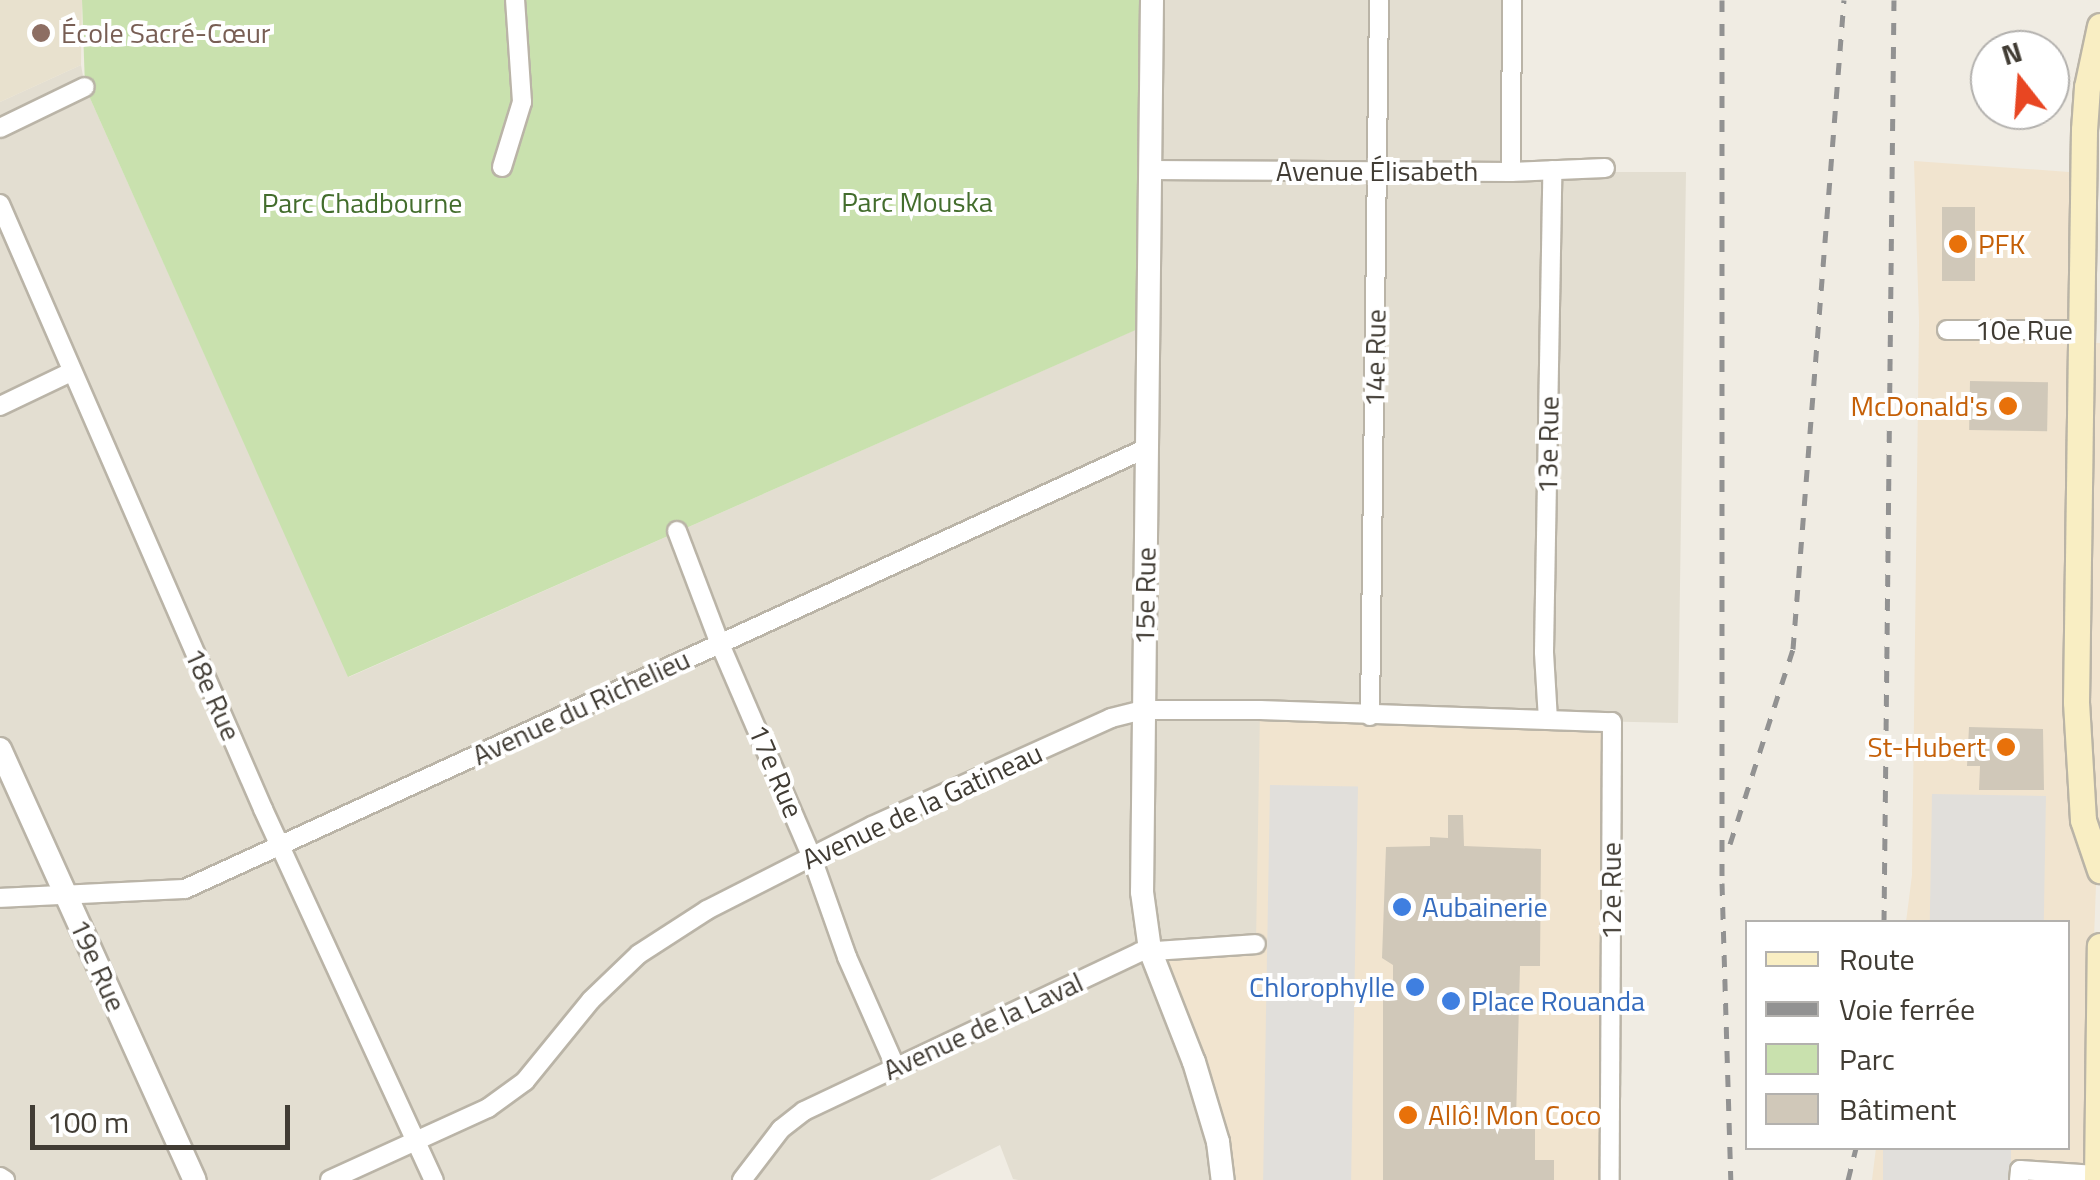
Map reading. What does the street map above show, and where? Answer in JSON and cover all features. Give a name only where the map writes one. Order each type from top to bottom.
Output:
[{"type":"main road","points":[[2100,26],[2085,102],[2091,331],[2076,702],[2083,820],[2100,870]]},
{"type":"main road","points":[[2096,1178],[2100,946]]},
{"type":"street","points":[[502,167],[522,102],[515,0]]},
{"type":"street","name":"15e Rue","points":[[1152,0],[1142,892],[1150,950],[1197,1072],[1218,1142],[1223,1180]]},
{"type":"street","name":"14e Rue","points":[[1370,716],[1379,0]]},
{"type":"street","points":[[1512,0],[1512,172]]},
{"type":"street","points":[[0,128],[85,87]]},
{"type":"street","name":"Avenue Élisabeth","points":[[1149,170],[1512,172],[1605,168]]},
{"type":"street","name":"13e Rue","points":[[1548,720],[1544,652],[1552,170]]},
{"type":"street","name":"18e Rue","points":[[0,204],[71,372],[434,1180]]},
{"type":"street","name":"10e Rue","points":[[1947,330],[2091,331]]},
{"type":"street","points":[[0,406],[71,372]]},
{"type":"street","name":"Avenue du Richelieu","points":[[0,898],[161,894],[185,889],[1147,448]]},
{"type":"street","name":"17e Rue","points":[[677,531],[720,644],[812,858],[847,957],[896,1068]]},
{"type":"street","name":"Avenue de la Gatineau","points":[[330,1180],[488,1108],[525,1081],[591,1000],[669,932],[999,767],[1111,718],[1144,710],[1612,722]]},
{"type":"street","name":"12e Rue","points":[[1610,1180],[1612,722]]},
{"type":"street","name":"19e Rue","points":[[0,749],[195,1180]]},
{"type":"street","name":"Avenue de la Laval","points":[[742,1180],[781,1129],[804,1111],[1150,950],[1256,944]]},
{"type":"street","points":[[2019,1180],[2020,1170],[2096,1178]]},
{"type":"shaded area","name":"École Sacré-Cœur","points":[[0,0],[82,0],[81,65],[0,102]]},
{"type":"shaded area","points":[[1152,0],[1519,0],[1519,172],[1686,172],[1678,723],[1370,716],[1256,944],[1223,1180],[1018,1180],[1013,1179],[1000,1145],[930,1180],[0,1180],[0,102],[81,65],[85,87],[349,677],[1146,325]]},
{"type":"shaded area","points":[[1914,161],[2069,172],[2071,342],[2100,343],[2100,878],[2096,885],[2086,1155],[2081,1180],[1872,1180],[1876,1150],[2070,1150],[2070,920],[1906,920],[1912,875],[1919,321]]},
{"type":"shaded area","name":"Place Rouanda","points":[[1260,710],[1612,722],[1610,1180],[1223,1180],[1161,948],[1256,943]]},
{"type":"shaded area","points":[[1270,785],[1358,787],[1351,1180],[1263,1180]]},
{"type":"shaded area","points":[[1932,794],[2046,796],[2044,920],[1930,920]]},
{"type":"shaded area","points":[[1883,1150],[2011,1150],[2011,1180],[1883,1180]]},
{"type":"green space","points":[[82,0],[1152,0],[1147,325],[348,677],[85,87]]},
{"type":"building","name":"PFK","points":[[1942,207],[1975,207],[1975,281],[1942,281]]},
{"type":"building","name":"McDonald's","points":[[1970,381],[2048,382],[2047,431],[1969,430]]},
{"type":"building","name":"St-Hubert","points":[[1969,727],[2043,729],[2044,790],[1979,790],[1980,766],[1967,766]]},
{"type":"building","name":"Place Rouanda","points":[[1448,815],[1463,815],[1464,846],[1541,849],[1540,966],[1520,966],[1516,1120],[1535,1120],[1535,1160],[1554,1160],[1554,1180],[1383,1180],[1383,997],[1393,997],[1393,965],[1382,958],[1386,847],[1430,846],[1430,837],[1448,838]]},
{"type":"railway","points":[[1722,0],[1722,883],[1731,1180]]},
{"type":"railway","points":[[1730,844],[1793,649],[1844,0]]},
{"type":"railway","points":[[1884,920],[1894,0]]},
{"type":"railway","points":[[1848,1180],[1856,1150]]},
{"type":"place","name":"École Sacré-Cœur","points":[[41,33]]},
{"type":"place","name":"PFK","points":[[1958,244]]},
{"type":"place","name":"McDonald's","points":[[2008,406]]},
{"type":"place","name":"St-Hubert","points":[[2006,747]]},
{"type":"place","name":"Aubainerie","points":[[1402,907]]},
{"type":"place","name":"Chlorophylle","points":[[1415,987]]},
{"type":"place","name":"Place Rouanda","points":[[1451,1001]]},
{"type":"place","name":"Allô! Mon Coco","points":[[1408,1115]]},
{"type":"park label","name":"Parc Mouska","points":[[917,202]]},
{"type":"park label","name":"Parc Chadbourne","points":[[362,203]]}]
